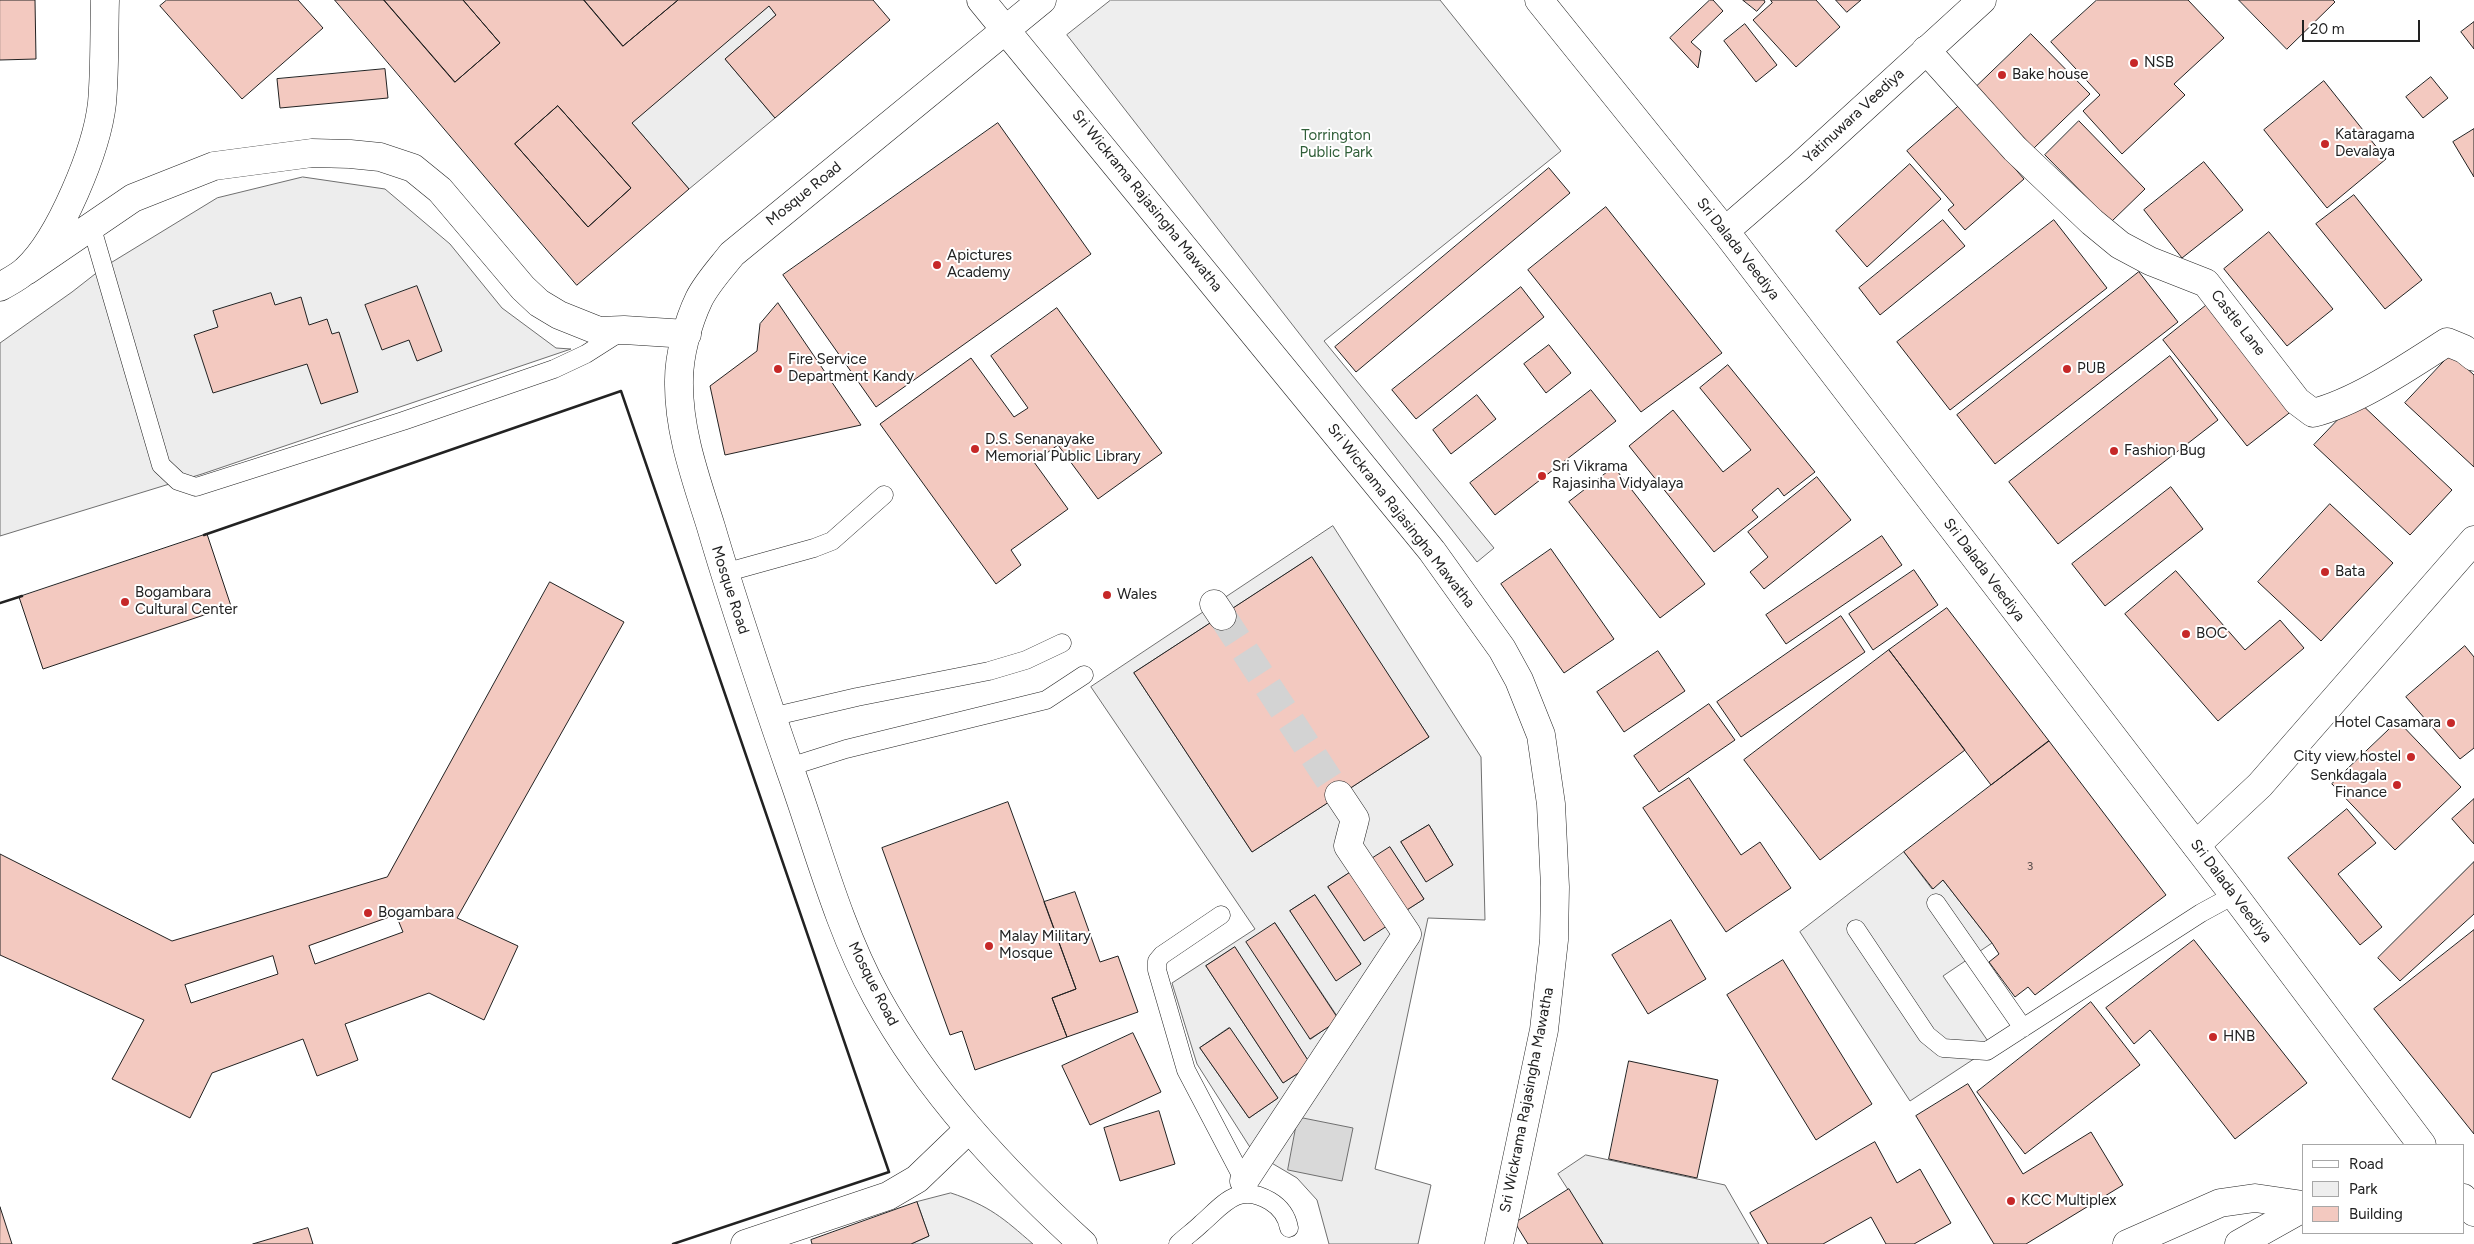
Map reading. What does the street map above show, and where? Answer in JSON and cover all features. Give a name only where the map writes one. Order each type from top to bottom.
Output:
[{"type":"main road","points":[[26,270],[50,238],[68,206],[95,138],[102,104],[105,0]]},
{"type":"main road","name":"Sri Wickrama Rajasingha Mawatha","points":[[981,0],[1432,551],[1497,642],[1519,680],[1541,735],[1551,804],[1555,887],[1554,940],[1544,1030],[1499,1244]]},
{"type":"main road","name":"Mosque Road","points":[[1042,0],[732,254],[700,298],[686,334],[678,379],[685,443],[724,573],[771,717],[854,953],[876,997],[897,1030],[969,1129],[1044,1208],[1083,1244]]},
{"type":"main road","name":"Sri Dalada Veediya","points":[[1539,0],[1724,230],[2234,895],[2418,1144]]},
{"type":"main road","name":"Yatinuwara Veediya","points":[[1724,230],[1799,167],[1982,0]]},
{"type":"main road","name":"Castle Lane","points":[[1926,50],[2016,149],[2092,222],[2120,245],[2150,261],[2206,283],[2297,401],[2313,413],[2331,409],[2412,365],[2447,342],[2464,349],[2474,357]]},
{"type":"main road","points":[[0,287],[134,198],[214,166],[312,153],[350,154],[380,157],[412,168],[440,190],[523,288],[539,303],[559,315],[599,331],[624,330],[686,334]]},
{"type":"main road","points":[[2196,845],[2260,785],[2474,540]]},
{"type":"main road","points":[[1248,1187],[1407,934],[1348,846],[1354,819],[1339,796]]},
{"type":"main road","points":[[745,1244],[888,1196],[917,1179],[969,1129]]},
{"type":"main road","points":[[2127,1244],[2220,1203],[2255,1198],[2302,1207]]},
{"type":"main road","points":[[2464,1199],[2474,1212]]},
{"type":"main road","points":[[2239,1244],[2302,1208]]},
{"type":"lane","points":[[92,225],[161,464],[178,481],[196,487],[403,422],[554,369],[586,354],[624,330]]},
{"type":"lane","points":[[724,573],[814,548],[832,540],[884,495]]},
{"type":"lane","points":[[771,717],[857,697],[989,671],[1026,660],[1062,643]]},
{"type":"lane","points":[[789,767],[846,749],[1046,700],[1084,675]]},
{"type":"lane","points":[[1856,929],[1927,1035],[1943,1048],[1987,1051],[2201,913],[2234,895]]},
{"type":"lane","points":[[1936,903],[2023,1028]]},
{"type":"lane","points":[[1221,915],[1162,955],[1157,962],[1157,970],[1186,1070],[1248,1187],[1275,1204],[1287,1219],[1288,1228]]},
{"type":"lane","points":[[1178,1244],[1226,1200],[1239,1195],[1248,1187]]},
{"type":"green space","name":"Torrington Public Park","points":[[1111,0],[1440,0],[1561,151],[1324,341],[1494,548],[1477,562],[1067,35]]},
{"type":"green space","points":[[951,1193],[986,1208],[1033,1244],[911,1244],[929,1236],[917,1202]]},
{"type":"shaded area","points":[[769,6],[776,15],[725,59],[775,118],[689,189],[632,123]]},
{"type":"shaded area","points":[[303,177],[385,189],[450,244],[502,308],[556,348],[571,349],[202,474],[0,536],[0,343],[104,267],[217,198]]},
{"type":"shaded area","points":[[1333,526],[1481,757],[1485,920],[1428,918],[1375,1169],[1431,1185],[1418,1244],[1329,1244],[1317,1200],[1297,1178],[1253,1152],[1197,1064],[1172,983],[1255,929],[1091,687]],"holes":[[[1311,558],[1429,737],[1252,852],[1134,673]],[[1429,825],[1453,865],[1426,881],[1401,842]],[[1390,848],[1424,899],[1399,915]],[[1354,870],[1364,940],[1328,887]],[[1315,895],[1361,964],[1336,980],[1290,911]],[[1275,923],[1339,1019],[1310,1039]],[[1235,948],[1311,1065],[1283,1083],[1206,966]],[[1229,1028],[1278,1098],[1249,1118],[1200,1048]]]},
{"type":"shaded area","points":[[1904,852],[1932,889],[1943,880],[1992,943],[1943,976],[1992,1047],[1910,1101],[1800,932]]},
{"type":"shaded area","points":[[1298,1117],[1353,1128],[1342,1181],[1288,1170]]},
{"type":"shaded area","points":[[1586,1155],[1725,1185],[1759,1244],[1603,1244],[1558,1174]]},
{"type":"building","points":[[0,0],[35,0],[36,59],[0,60]]},
{"type":"building","points":[[167,0],[298,0],[323,28],[242,99],[160,6]]},
{"type":"building","points":[[335,0],[384,0],[455,82],[500,43],[463,0],[584,0],[623,46],[678,0],[873,0],[890,20],[775,118],[725,59],[776,15],[769,6],[632,123],[689,189],[577,285]],"holes":[[[558,106],[631,188],[588,227],[515,144]]]},
{"type":"building","points":[[384,0],[463,0],[500,43],[455,82]]},
{"type":"building","points":[[584,0],[678,0],[623,46]]},
{"type":"building","points":[[1710,0],[1713,0],[1723,11],[1691,42],[1701,51],[1698,68],[1670,38]]},
{"type":"building","points":[[1743,0],[1764,0],[1765,2],[1757,11]]},
{"type":"building","points":[[1771,0],[1816,0],[1840,27],[1796,67],[1753,20],[1772,3]]},
{"type":"building","points":[[1836,0],[1861,0],[1847,12]]},
{"type":"building","name":"NSB","points":[[2097,0],[2188,0],[2224,38],[2174,84],[2185,95],[2122,154],[2083,111],[2100,95],[2051,42]]},
{"type":"building","points":[[2239,0],[2333,0],[2335,2],[2287,49]]},
{"type":"building","points":[[2474,22],[2474,49],[2461,32]]},
{"type":"building","points":[[1745,24],[1777,65],[1756,82],[1724,41]]},
{"type":"building","points":[[2031,34],[2090,94],[2034,148],[1975,88]]},
{"type":"building","points":[[385,69],[388,98],[280,108],[277,79]]},
{"type":"building","points":[[2431,77],[2448,98],[2423,118],[2406,97]]},
{"type":"building","name":"Kataragama Devalaya","points":[[2324,81],[2386,159],[2327,208],[2264,130]]},
{"type":"building","points":[[1960,105],[2024,179],[1965,230],[1948,210],[1954,205],[1907,151]]},
{"type":"building","points":[[558,106],[631,188],[588,227],[515,144]]},
{"type":"building","points":[[2079,121],[2145,189],[2111,222],[2045,155]]},
{"type":"building","name":"Apictures Academy","points":[[998,123],[1091,254],[876,407],[783,275]]},
{"type":"building","points":[[2474,129],[2474,177],[2453,142]]},
{"type":"building","points":[[2204,162],[2243,210],[2182,258],[2144,210]]},
{"type":"building","points":[[1910,164],[1941,199],[1867,267],[1836,231]]},
{"type":"building","points":[[1549,168],[1570,193],[1356,372],[1335,347]]},
{"type":"building","points":[[2354,195],[2422,280],[2385,309],[2316,224]]},
{"type":"building","points":[[1606,207],[1722,353],[1641,412],[1528,270]]},
{"type":"building","points":[[1943,220],[1965,246],[1880,315],[1859,288]]},
{"type":"building","points":[[2054,220],[2107,288],[1950,410],[1897,342]]},
{"type":"building","points":[[2269,232],[2333,309],[2287,346],[2224,269]]},
{"type":"building","name":"PUB","points":[[2139,272],[2178,322],[1995,464],[1957,415]]},
{"type":"building","points":[[417,286],[442,351],[417,361],[409,340],[382,350],[365,305]]},
{"type":"building","points":[[1521,287],[1544,317],[1416,419],[1392,390]]},
{"type":"building","points":[[271,293],[275,305],[301,297],[309,325],[327,319],[332,334],[339,332],[358,392],[321,404],[307,364],[213,393],[194,335],[218,327],[213,311]]},
{"type":"building","name":"Fire Service Department Kandy","points":[[778,303],[861,425],[725,455],[710,386],[757,351],[760,324]]},
{"type":"building","points":[[2208,304],[2293,410],[2247,446],[2163,340]]},
{"type":"building","name":"D.S. Senanayake Memorial Public Library","points":[[1057,308],[1162,453],[1098,499],[1058,445],[1034,462],[1068,509],[1011,550],[1021,565],[996,584],[880,424],[971,358],[1014,417],[1028,408],[991,356]]},
{"type":"building","points":[[1549,345],[1571,373],[1546,393],[1524,364]]},
{"type":"building","points":[[2451,354],[2474,375],[2474,467],[2405,403]]},
{"type":"building","name":"Fashion Bug","points":[[2170,356],[2218,420],[2058,544],[2009,482]]},
{"type":"building","points":[[1728,365],[1815,472],[1784,496],[1778,488],[1752,510],[1758,517],[1714,552],[1629,446],[1673,410],[1723,472],[1751,450],[1700,388]]},
{"type":"building","points":[[1591,390],[1616,421],[1495,515],[1470,483]]},
{"type":"building","points":[[1477,395],[1496,419],[1451,454],[1433,430]]},
{"type":"building","points":[[2357,400],[2452,490],[2410,535],[2314,445]]},
{"type":"building","points":[[1614,467],[1705,584],[1660,618],[1569,502]]},
{"type":"building","points":[[1817,477],[1851,520],[1764,589],[1750,572],[1768,557],[1748,532]]},
{"type":"building","points":[[2171,487],[2203,529],[2105,606],[2072,564]]},
{"type":"building","name":"Bata","points":[[2330,504],[2393,563],[2321,641],[2258,582]]},
{"type":"building","name":"Bogambara Cultural Center","points":[[207,534],[231,606],[43,669],[19,597]]},
{"type":"building","points":[[1882,536],[1902,565],[1786,644],[1766,615]]},
{"type":"building","points":[[1551,549],[1614,639],[1564,673],[1501,584]]},
{"type":"building","points":[[1312,557],[1429,737],[1252,852],[1134,673]]},
{"type":"building","points":[[1914,570],[1938,605],[1873,650],[1849,614]]},
{"type":"building","name":"BOC","points":[[2176,571],[2245,650],[2280,620],[2304,648],[2218,721],[2125,614]]},
{"type":"building","points":[[550,582],[624,622],[457,918],[518,946],[484,1020],[429,993],[345,1024],[358,1060],[317,1076],[303,1039],[212,1073],[190,1118],[112,1079],[144,1020],[0,955],[0,854],[172,941],[387,877]],"holes":[[[396,915],[403,932],[315,964],[309,946]],[[273,956],[278,974],[191,1003],[185,985]]]},
{"type":"building","points":[[1947,608],[2049,741],[1991,785],[1889,650]]},
{"type":"building","points":[[1841,616],[1865,652],[1741,737],[1717,702]]},
{"type":"building","name":"Hotel Casamara","points":[[2465,646],[2474,657],[2474,748],[2460,759],[2406,697]]},
{"type":"building","points":[[1889,650],[1965,750],[1820,860],[1744,760]]},
{"type":"building","points":[[1658,651],[1685,691],[1624,732],[1597,692]]},
{"type":"building","points":[[1709,704],[1735,740],[1659,792],[1634,756]]},
{"type":"building","name":"Senkdagala Finance","points":[[2398,721],[2461,787],[2395,850],[2332,784]]},
{"type":"building","points":[[2049,741],[2166,895],[2035,995],[2028,987],[2015,997],[1989,962],[1999,954],[1992,943],[1943,880],[1933,889],[1904,852]]},
{"type":"building","points":[[1689,778],[1741,855],[1760,842],[1791,888],[1726,932],[1643,808]]},
{"type":"building","points":[[2474,799],[2474,844],[2452,819]]},
{"type":"building","name":"Malay Military Mosque","points":[[1008,802],[1076,989],[1052,998],[1067,1037],[975,1070],[962,1031],[950,1035],[882,848]]},
{"type":"building","points":[[2347,809],[2376,843],[2338,874],[2382,927],[2360,945],[2288,858]]},
{"type":"building","points":[[1429,825],[1453,865],[1426,882],[1401,842]]},
{"type":"building","points":[[1390,847],[1424,899],[1399,915],[1365,863]]},
{"type":"building","points":[[2474,862],[2474,914],[2400,981],[2378,958]]},
{"type":"building","points":[[1354,870],[1390,924],[1364,941],[1328,887]]},
{"type":"building","points":[[1075,892],[1100,962],[1118,956],[1138,1012],[1067,1037],[1052,998],[1076,989],[1044,902]]},
{"type":"building","points":[[1315,895],[1361,964],[1336,981],[1290,911]]},
{"type":"building","points":[[1671,920],[1706,979],[1648,1014],[1612,955]]},
{"type":"building","points":[[1275,923],[1339,1020],[1310,1039],[1246,942]]},
{"type":"building","points":[[2474,930],[2474,1134],[2374,1009]]},
{"type":"building","name":"HNB","points":[[2194,940],[2307,1083],[2235,1139],[2150,1030],[2134,1044],[2106,1008]]},
{"type":"building","points":[[1235,947],[1311,1065],[1283,1083],[1206,966]]},
{"type":"building","points":[[1783,960],[1872,1104],[1816,1140],[1727,995]]},
{"type":"building","points":[[2091,1002],[2140,1065],[2025,1154],[1977,1092]]},
{"type":"building","points":[[1230,1028],[1278,1098],[1249,1118],[1200,1048]]},
{"type":"building","points":[[1133,1033],[1161,1092],[1090,1125],[1062,1066]]},
{"type":"building","points":[[1629,1061],[1718,1080],[1697,1178],[1609,1159]]},
{"type":"building","points":[[1968,1084],[2023,1174],[2091,1132],[2123,1185],[2026,1244],[1994,1244],[1916,1116]]},
{"type":"building","points":[[1159,1111],[1175,1164],[1120,1181],[1104,1128]]},
{"type":"building","points":[[1875,1142],[1897,1183],[1920,1169],[1951,1223],[1914,1244],[1886,1244],[1871,1217],[1823,1244],[1768,1244],[1750,1213]]},
{"type":"building","points":[[1569,1189],[1603,1244],[1528,1244],[1515,1223]]},
{"type":"building","points":[[917,1202],[929,1236],[911,1244],[812,1244],[811,1240]]},
{"type":"building","points":[[0,1207],[12,1244],[0,1244]]},
{"type":"building","points":[[308,1228],[313,1244],[253,1244]]},
{"type":"tunnel","points":[[1222,616],[1339,795]]},
{"type":"wall","points":[[204,535],[621,391],[889,1172],[673,1244]]},
{"type":"wall","points":[[0,603],[22,596]]},
{"type":"place","name":"NSB","points":[[2134,63]]},
{"type":"place","name":"Bake house","points":[[2002,75]]},
{"type":"place","name":"Kataragama Devalaya","points":[[2325,144]]},
{"type":"place","name":"Apictures Academy","points":[[937,265]]},
{"type":"place","name":"Fire Service Department Kandy","points":[[778,369]]},
{"type":"place","name":"PUB","points":[[2067,369]]},
{"type":"place","name":"D.S. Senanayake Memorial Public Library","points":[[975,449]]},
{"type":"place","name":"Fashion Bug","points":[[2114,451]]},
{"type":"place","name":"Sri Vikrama Rajasinha Vidyalaya","points":[[1542,476]]},
{"type":"place","name":"Bata","points":[[2325,572]]},
{"type":"place","name":"Wales","points":[[1107,595]]},
{"type":"place","name":"Bogambara Cultural Center","points":[[125,602]]},
{"type":"place","name":"BOC","points":[[2186,634]]},
{"type":"place","name":"Hotel Casamara","points":[[2451,723]]},
{"type":"place","name":"City view hostel","points":[[2411,757]]},
{"type":"place","name":"Senkdagala Finance","points":[[2397,785]]},
{"type":"place","name":"Bogambara","points":[[368,913]]},
{"type":"place","name":"Malay Military Mosque","points":[[989,946]]},
{"type":"place","name":"HNB","points":[[2213,1037]]},
{"type":"place","name":"KCC Multiplex","points":[[2011,1201]]}]
